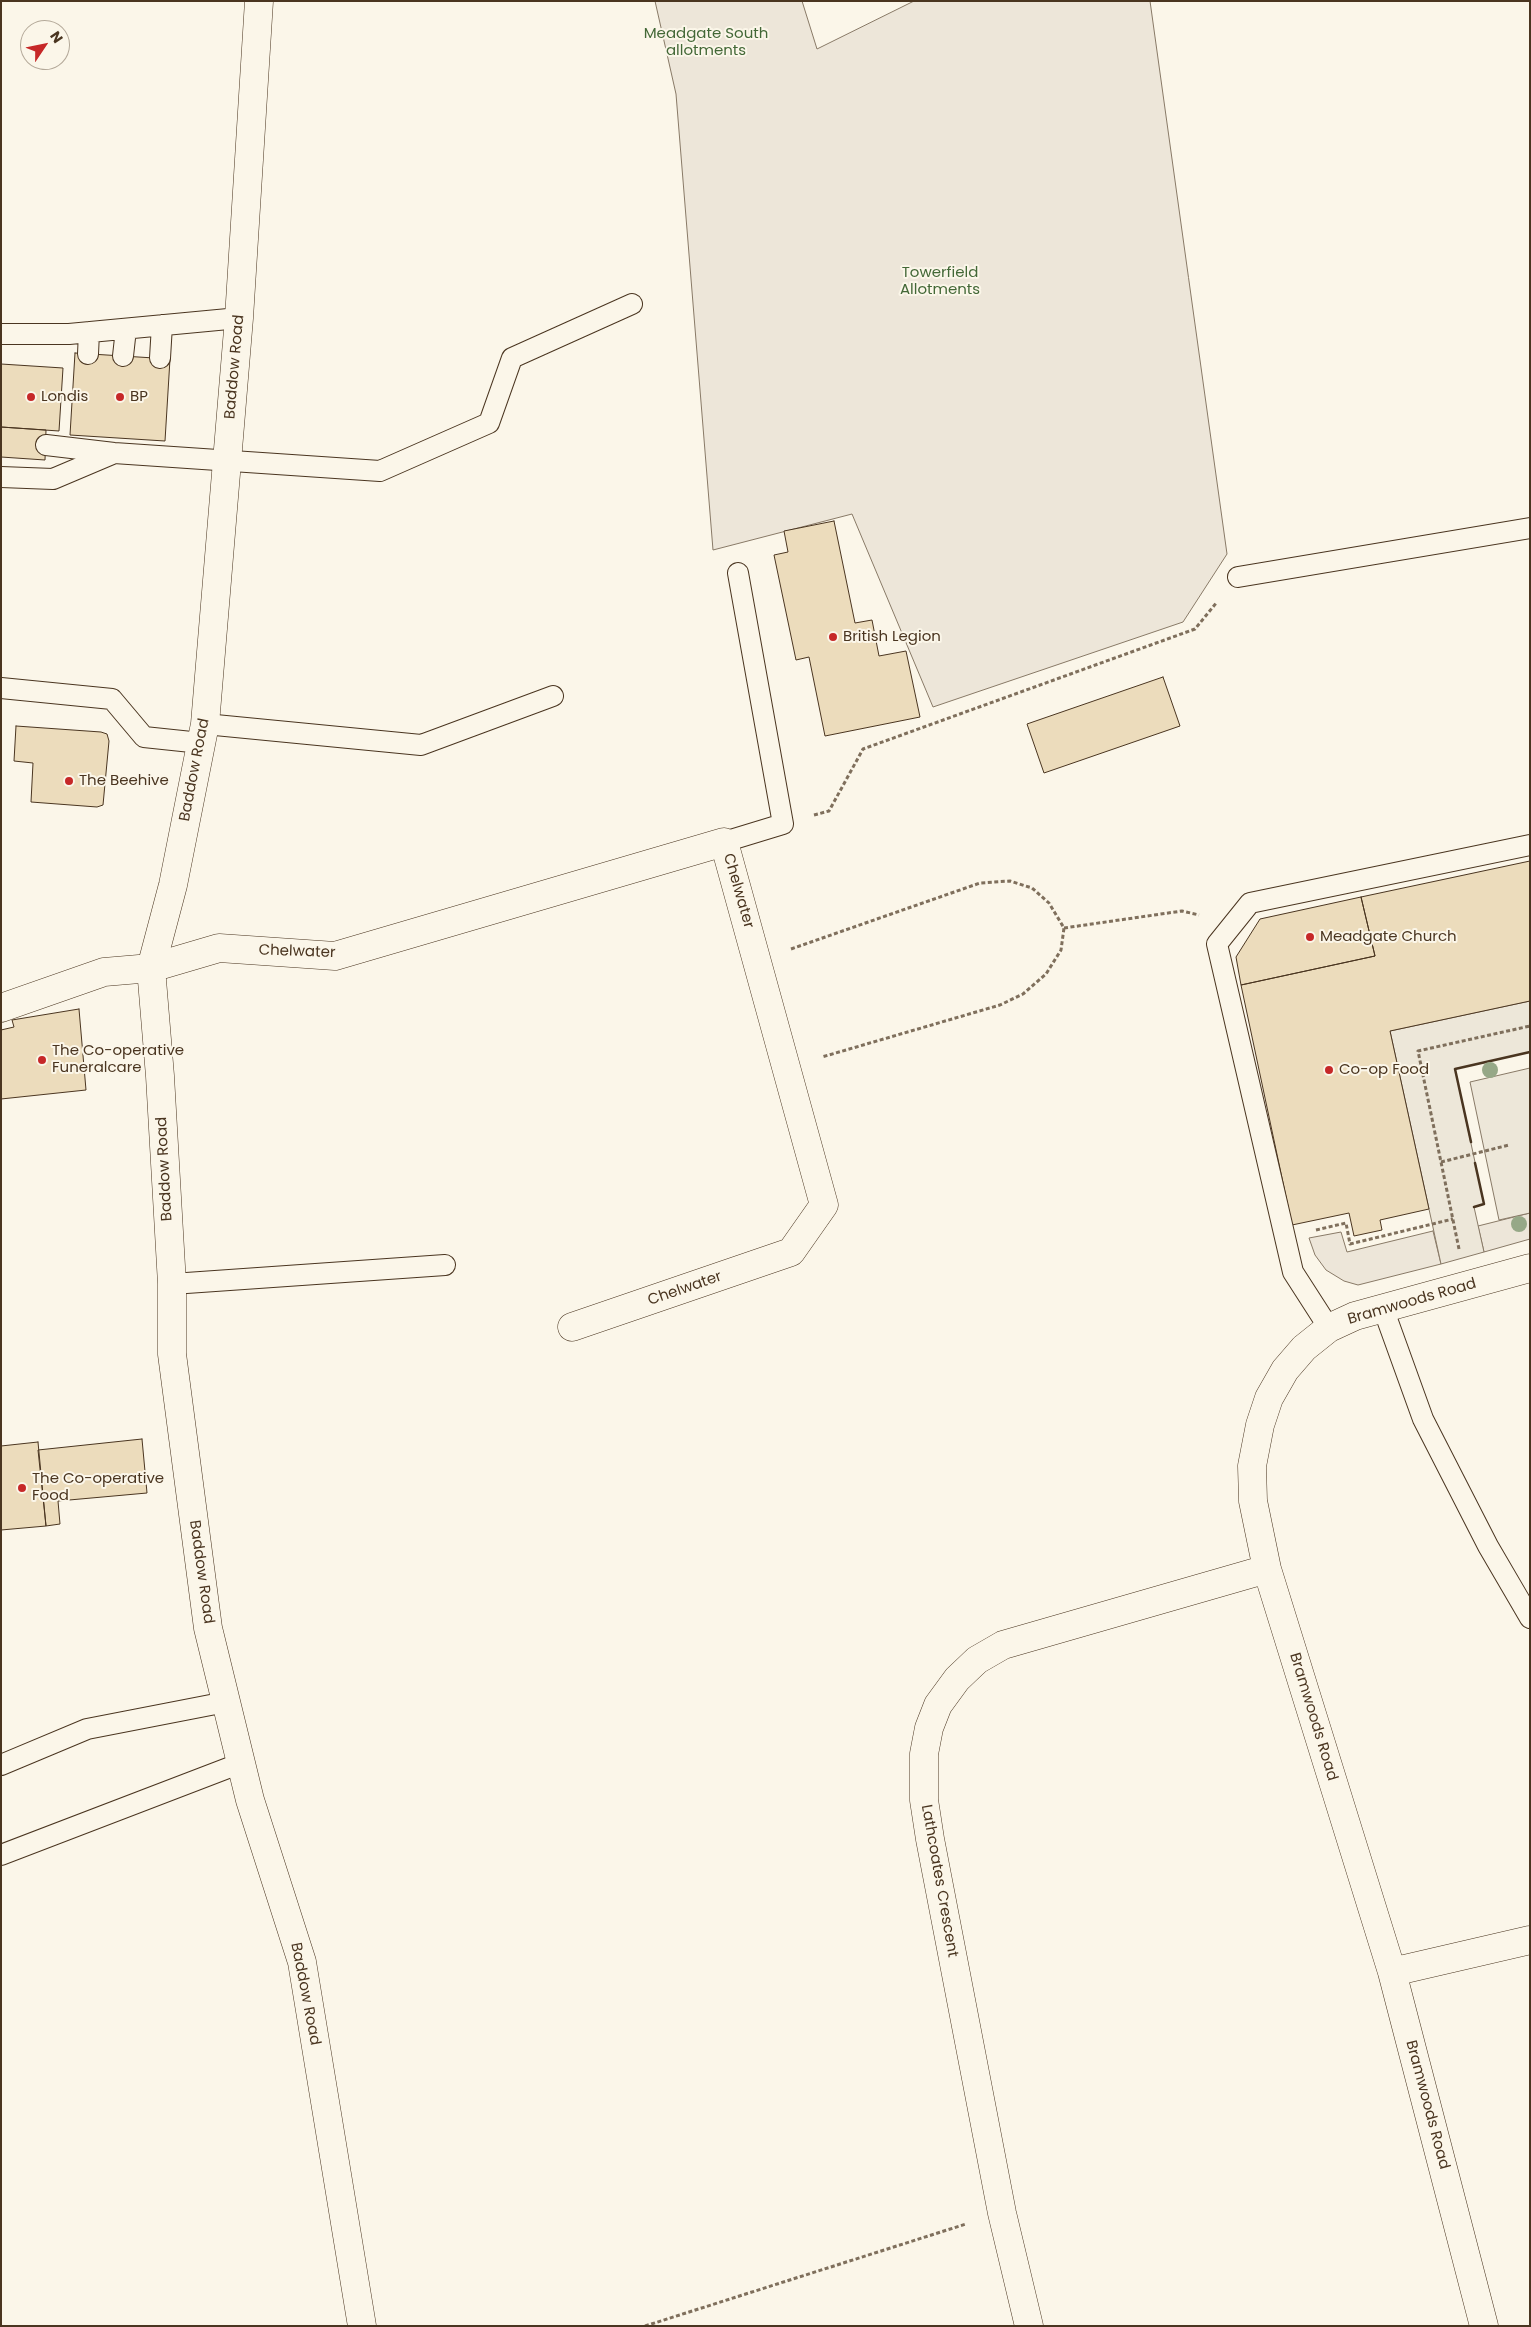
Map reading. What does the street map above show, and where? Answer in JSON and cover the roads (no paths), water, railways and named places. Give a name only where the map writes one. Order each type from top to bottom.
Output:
[{"type":"street","name":"Baddow Road","points":[[259,1],[239,318],[203,733],[173,884],[150,968],[160,1076],[172,1284],[172,1354],[208,1628],[250,1800],[302,1962],[362,2326]]},
{"type":"street","name":"Chelwater","points":[[1,1008],[104,972],[150,968],[219,948],[334,956],[724,842],[824,1206],[791,1252],[572,1327]]},
{"type":"street","name":"Bramwoods Road","points":[[1484,2326],[1392,1972],[1267,1569],[1253,1501],[1252,1466],[1260,1426],[1269,1398],[1285,1370],[1304,1348],[1329,1328],[1355,1316],[1530,1268]]},
{"type":"street","name":"Lathcoates Crescent","points":[[1029,2326],[1002,2212],[930,1839],[924,1800],[924,1754],[929,1728],[938,1705],[957,1679],[977,1660],[1003,1645],[1267,1569]]},
{"type":"street","points":[[1392,1972],[1530,1940]]},
{"type":"lane","points":[[46,445],[81,442],[153,448],[228,459],[380,471],[489,423],[512,358],[632,304]]},
{"type":"lane","points":[[1,334],[89,332],[239,318]]},
{"type":"lane","points":[[160,358],[162,325]]},
{"type":"lane","points":[[123,356],[126,329]]},
{"type":"lane","points":[[88,354],[89,332]]},
{"type":"lane","points":[[1,477],[53,479],[115,445]]},
{"type":"lane","points":[[1238,577],[1530,528]]},
{"type":"lane","points":[[724,842],[783,824],[738,573]]},
{"type":"lane","points":[[1,688],[112,699],[144,737],[203,733],[421,745],[553,696]]},
{"type":"lane","points":[[1329,1328],[1293,1272],[1216,944],[1250,903],[1530,845]]},
{"type":"lane","points":[[172,1284],[444,1265]]},
{"type":"lane","points":[[1383,1308],[1423,1419],[1488,1546],[1530,1618]]},
{"type":"lane","points":[[1,1765],[87,1729],[226,1702]]},
{"type":"lane","points":[[1,1855],[241,1763]]},
{"type":"place","name":"Londis","points":[[31,397]]},
{"type":"place","name":"BP","points":[[120,397]]},
{"type":"place","name":"British Legion","points":[[833,637]]},
{"type":"place","name":"The Beehive","points":[[69,781]]},
{"type":"place","name":"Meadgate Church","points":[[1310,937]]},
{"type":"place","name":"The Co-operative Funeralcare","points":[[42,1060]]},
{"type":"place","name":"Co-op Food","points":[[1329,1070]]},
{"type":"place","name":"The Co-operative Food","points":[[22,1488]]},
{"type":"park label","name":"Meadgate South allotments","points":[[706,42]]},
{"type":"park label","name":"Towerfield Allotments","points":[[940,282]]}]
